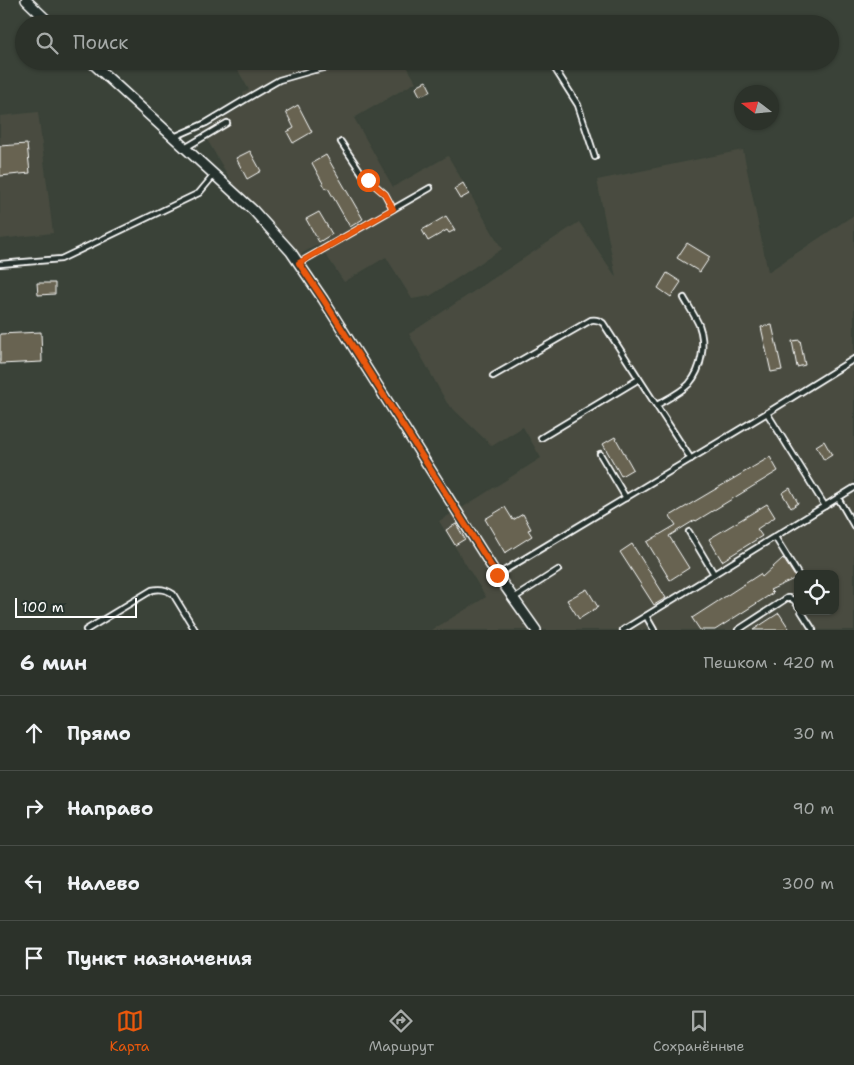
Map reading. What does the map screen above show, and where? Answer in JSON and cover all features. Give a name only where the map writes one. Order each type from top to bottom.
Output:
[{"type":"street","points":[[26,0],[42,15]]},
{"type":"street","points":[[100,70],[260,216],[299,263],[497,575],[536,630]]},
{"type":"lane","points":[[172,137],[206,124],[279,80],[314,70]]},
{"type":"lane","points":[[556,70],[578,105],[595,157]]},
{"type":"lane","points":[[184,148],[227,123]]},
{"type":"lane","points":[[341,142],[363,175],[385,194],[393,209]]},
{"type":"lane","points":[[0,264],[61,259],[199,193],[214,175]]},
{"type":"lane","points":[[299,263],[430,188]]},
{"type":"lane","points":[[657,405],[688,384],[694,377],[701,358],[700,330],[684,298]]},
{"type":"lane","points":[[493,376],[591,320],[596,319],[603,322],[692,458]]},
{"type":"lane","points":[[497,575],[854,359]]},
{"type":"lane","points":[[541,438],[639,378]]},
{"type":"lane","points":[[767,413],[825,506]]},
{"type":"lane","points":[[600,454],[626,498]]},
{"type":"lane","points":[[623,630],[854,488]]},
{"type":"lane","points":[[838,498],[854,526]]},
{"type":"lane","points":[[689,532],[714,574]]},
{"type":"lane","points":[[775,537],[796,570]]},
{"type":"lane","points":[[514,598],[558,570]]},
{"type":"lane","points":[[86,630],[157,588],[173,594],[195,630]]},
{"type":"lane","points":[[738,630],[787,598],[794,600]]},
{"type":"lane","points":[[804,615],[813,630]]},
{"type":"lane","points":[[646,616],[654,630]]},
{"type":"shaded area","points":[[238,70],[409,70],[416,82],[354,118],[393,187],[448,156],[502,249],[430,296],[412,299],[386,257],[344,282],[319,244],[299,255],[281,232],[234,186],[202,131],[248,103],[243,93],[249,90]]},
{"type":"shaded area","points":[[38,112],[53,233],[0,239],[0,116]]},
{"type":"shaded area","points":[[743,150],[768,272],[854,215],[854,630],[432,630],[486,597],[439,521],[451,514],[453,516],[458,513],[460,509],[541,458],[523,427],[492,446],[447,403],[409,334],[579,222],[616,277],[597,180]]},
{"type":"building","points":[[426,81],[431,91],[420,96],[416,88]]},
{"type":"building","points":[[298,105],[312,132],[293,143],[287,132],[294,128],[286,112]]},
{"type":"building","points":[[27,144],[30,173],[0,176],[0,146]]},
{"type":"building","points":[[250,151],[261,171],[247,179],[236,158]]},
{"type":"building","points":[[326,155],[363,219],[350,227],[312,163]]},
{"type":"building","points":[[463,183],[469,194],[460,199],[454,189]]},
{"type":"building","points":[[319,212],[332,234],[319,242],[306,219]]},
{"type":"building","points":[[446,216],[455,230],[449,233],[447,230],[428,241],[422,230]]},
{"type":"building","points":[[687,243],[710,257],[700,272],[677,258]]},
{"type":"building","points":[[667,273],[681,282],[671,297],[658,288]]},
{"type":"building","points":[[37,283],[55,283],[55,294],[38,295]]},
{"type":"building","points":[[772,325],[782,370],[771,372],[761,327]]},
{"type":"building","points":[[41,332],[42,362],[0,364],[0,334]]},
{"type":"building","points":[[800,340],[805,365],[797,367],[792,341]]},
{"type":"building","points":[[615,437],[633,469],[621,476],[603,444]]},
{"type":"building","points":[[824,441],[832,455],[824,460],[816,446]]},
{"type":"building","points":[[770,457],[778,471],[669,536],[689,568],[670,580],[647,542],[676,525],[670,516]]},
{"type":"building","points":[[790,488],[798,503],[791,508],[782,493]]},
{"type":"building","points":[[767,504],[775,517],[757,529],[762,536],[722,561],[709,539]]},
{"type":"building","points":[[505,507],[513,520],[523,514],[531,529],[528,530],[532,536],[505,553],[485,519]]},
{"type":"building","points":[[456,524],[465,539],[455,545],[446,530]]},
{"type":"building","points":[[632,544],[666,598],[654,605],[620,552]]},
{"type":"building","points":[[783,558],[794,575],[794,579],[770,590],[773,593],[715,630],[700,630],[692,618],[760,574],[762,577]]},
{"type":"building","points":[[587,589],[598,607],[579,619],[567,600]]},
{"type":"building","points":[[779,613],[790,630],[753,630]]},
{"type":"route","points":[[368,180],[385,194],[393,209],[299,263],[497,575]]}]
